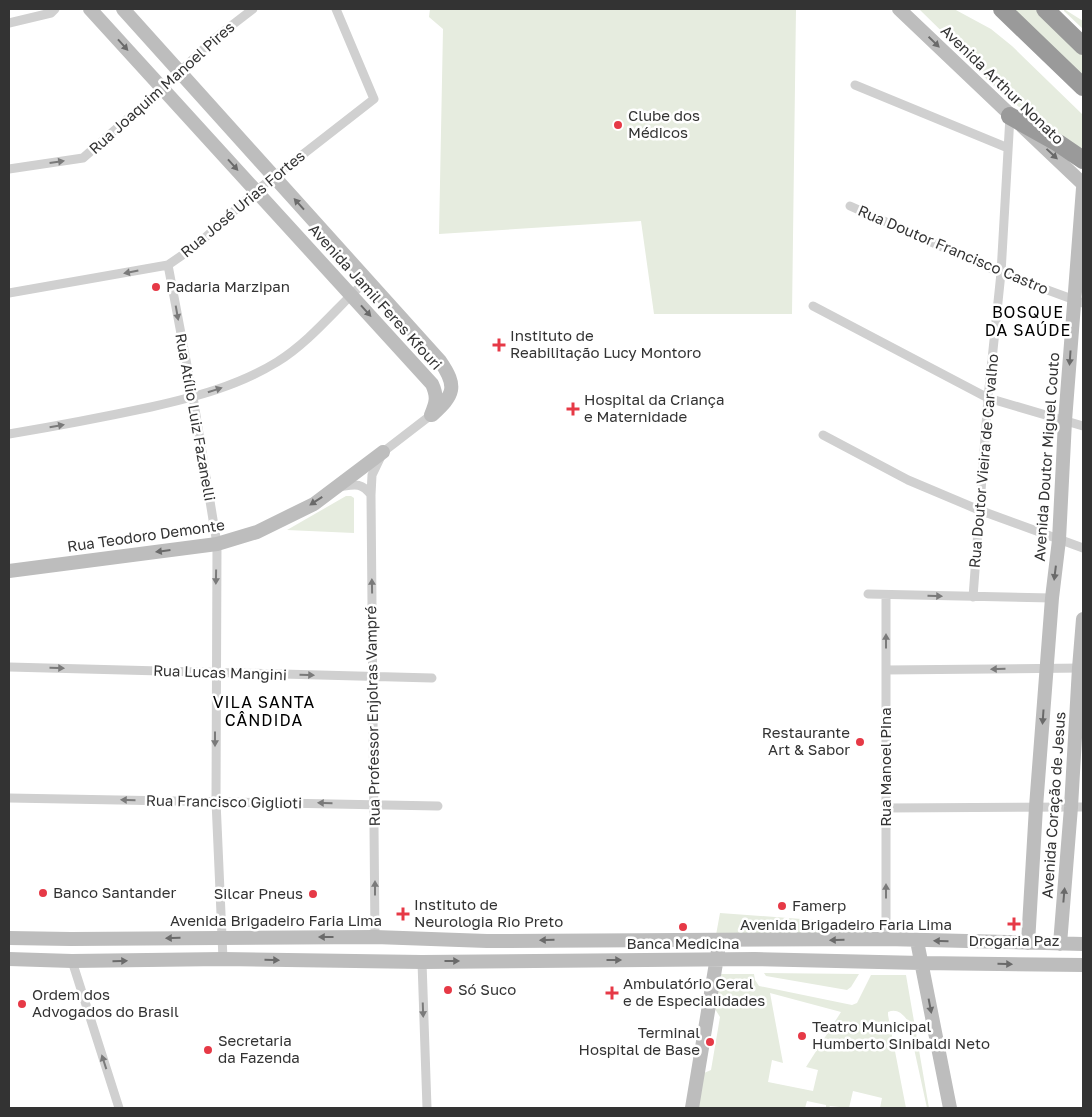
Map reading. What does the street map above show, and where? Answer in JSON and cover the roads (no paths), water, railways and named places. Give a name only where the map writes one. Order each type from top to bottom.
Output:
[{"type":"highway","points":[[1002,9],[1083,87]]},
{"type":"highway","points":[[1045,9],[1083,46]]},
{"type":"highway","points":[[1010,116],[1058,143],[1083,160]]},
{"type":"street","points":[[9,23],[52,13],[55,9]]},
{"type":"street","name":"Avenida Jamil Feres Kfouri","points":[[90,9],[432,384],[437,393],[431,415]]},
{"type":"street","name":"Avenida Jamil Feres Kfouri","points":[[123,9],[440,362],[447,372],[452,386],[446,402],[431,415]]},
{"type":"street","name":"Rua Joaquim Manoel Pires","points":[[9,169],[83,158],[163,88],[214,40],[253,9]]},
{"type":"street","name":"Rua José Urias Fortes","points":[[9,293],[168,265],[197,245],[256,191],[374,99],[336,9]]},
{"type":"street","name":"Avenida Arthur Nonato","points":[[899,9],[1083,186]]},
{"type":"street","points":[[855,85],[1008,148]]},
{"type":"street","name":"Rua Doutor Vieira de Carvalho","points":[[973,597],[988,398],[1001,272],[1010,116]]},
{"type":"street","name":"Avenida Doutor Miguel Couto","points":[[1047,668],[1052,598],[1059,540],[1065,421],[1079,302],[1083,186]]},
{"type":"street","name":"Rua Doutor Francisco Castro","points":[[850,206],[1001,272],[1079,302]]},
{"type":"street","name":"Rua Atílio Luiz Fazanelli","points":[[168,265],[217,544],[215,672],[216,802],[223,959]]},
{"type":"street","points":[[9,434],[99,418],[192,397],[248,379],[278,361],[304,341],[367,280]]},
{"type":"street","points":[[813,306],[988,398],[1083,426]]},
{"type":"street","name":"Rua Teodoro Demonte","points":[[9,571],[217,544],[257,532],[314,504],[431,415]]},
{"type":"street","points":[[823,435],[908,480],[979,510],[1083,548]]},
{"type":"street","name":"Rua Professor Enjolras Vampré","points":[[375,937],[371,495],[372,475],[383,452]]},
{"type":"street","points":[[336,488],[356,485],[366,488],[371,495]]},
{"type":"street","points":[[868,594],[1052,598]]},
{"type":"street","name":"Rua Manoel Pina","points":[[886,595],[886,939]]},
{"type":"street","points":[[886,670],[1081,668],[1083,619]]},
{"type":"street","name":"Rua Lucas Mangini","points":[[9,667],[432,678]]},
{"type":"street","name":"Avenida Coração de Jesus","points":[[1028,942],[1047,668]]},
{"type":"street","name":"Avenida Coração de Jesus","points":[[1060,944],[1077,807],[1081,668]]},
{"type":"street","name":"Rua Francisco Giglioti","points":[[9,798],[438,806]]},
{"type":"street","points":[[886,808],[1077,807]]},
{"type":"street","points":[[375,937],[375,961]]},
{"type":"street","name":"Avenida Brigadeiro Faria Lima","points":[[9,938],[375,937],[487,941],[886,939],[1083,944]]},
{"type":"street","points":[[71,939],[72,961],[119,1108]]},
{"type":"street","points":[[692,1108],[718,959],[718,941]]},
{"type":"street","points":[[917,941],[950,1108]]},
{"type":"street","points":[[9,959],[72,961],[223,959],[422,962],[718,959],[1083,965]]},
{"type":"street","points":[[422,962],[427,1108]]},
{"type":"place","name":"Clube dos Médicos","points":[[618,125]]},
{"type":"place","name":"Padaria Marzipan","points":[[156,287]]},
{"type":"place","name":"Instituto de Reabilitação Lucy Montoro","points":[[499,345]]},
{"type":"place","name":"Hospital da Criança e Maternidade","points":[[573,409]]},
{"type":"place","name":"Restaurante Art & Sabor","points":[[860,742]]},
{"type":"place","name":"Banco Santander","points":[[43,893]]},
{"type":"place","name":"Silcar Pneus","points":[[313,894]]},
{"type":"place","name":"Famerp","points":[[782,906]]},
{"type":"place","name":"Instituto de Neurologia Rio Preto","points":[[403,914]]},
{"type":"place","name":"Drogaria Paz","points":[[1014,924]]},
{"type":"place","name":"Banca Medicina","points":[[683,927]]},
{"type":"place","name":"Só Suco","points":[[448,990]]},
{"type":"place","name":"Ambulatório Geral e de Especialidades","points":[[612,993]]},
{"type":"place","name":"Ordem dos Advogados do Brasil","points":[[22,1004]]},
{"type":"place","name":"Teatro Municipal Humberto Sinibaldi Neto","points":[[802,1036]]},
{"type":"place","name":"Terminal Hospital de Base","points":[[710,1042]]},
{"type":"place","name":"Secretaria da Fazenda","points":[[208,1050]]},
{"type":"district","name":"BOSQUE DA SAÚDE","points":[[1028,321]]},
{"type":"district","name":"VILA SANTA CÂNDIDA","points":[[264,711]]}]
